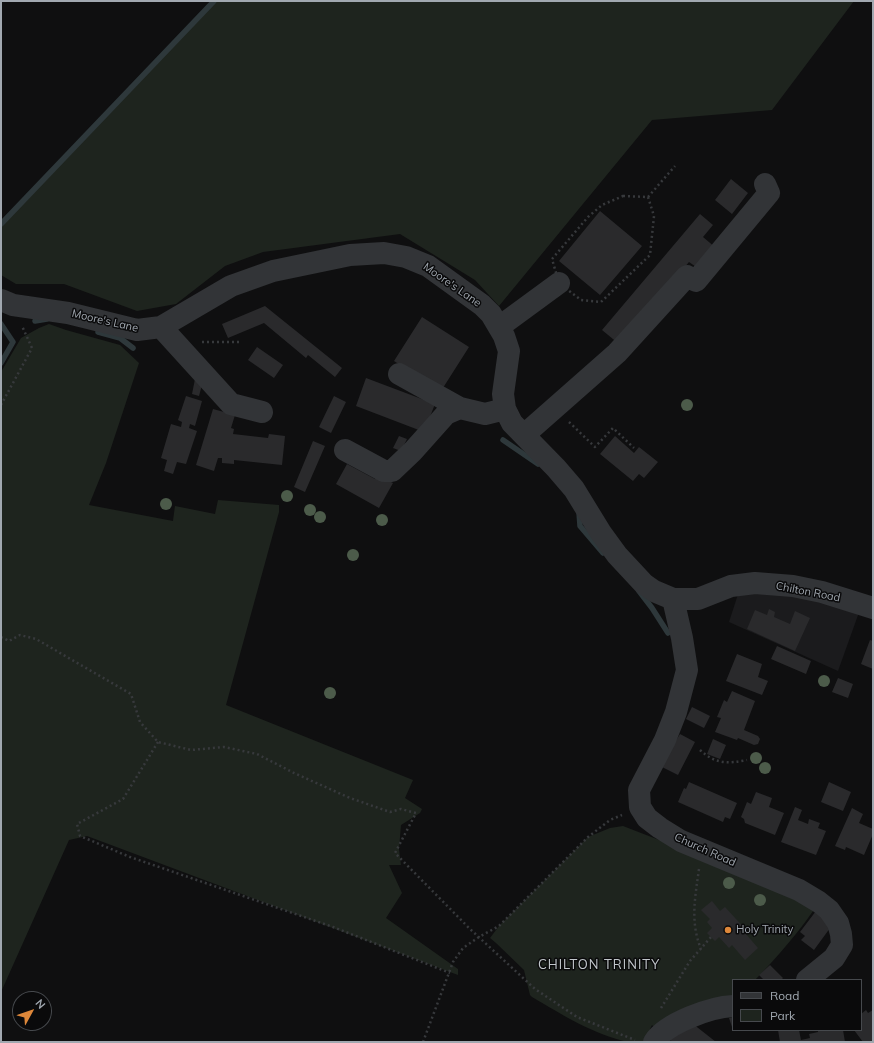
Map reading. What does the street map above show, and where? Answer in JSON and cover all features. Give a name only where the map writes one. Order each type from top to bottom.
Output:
[{"type":"street","points":[[524,435],[617,353],[687,276],[696,281],[769,193],[765,184]]},
{"type":"street","name":"Moore's Lane","points":[[7,302],[68,312],[137,330],[161,326],[231,286],[273,271],[350,255],[384,253],[406,257],[428,266],[482,305],[491,314],[504,336],[509,351],[503,394],[505,409],[512,423],[556,468],[574,489],[601,533],[635,576],[654,591],[673,599]]},
{"type":"street","points":[[499,327],[559,282]]},
{"type":"street","points":[[161,326],[231,404],[262,412]]},
{"type":"street","points":[[399,374],[460,408],[485,414],[505,409]]},
{"type":"street","points":[[345,450],[384,471],[392,471],[413,451],[446,414],[460,408]]},
{"type":"street","name":"Chilton Road","points":[[673,599],[698,599],[731,586],[755,583],[793,586],[822,592],[873,608]]},
{"type":"street","points":[[640,806],[639,790],[665,740],[676,712],[687,670],[682,638],[673,599]]},
{"type":"street","name":"Church Road","points":[[640,806],[647,818],[681,841],[799,890],[829,910],[838,923],[842,945],[834,958],[808,979]]},
{"type":"street","points":[[654,1042],[664,1031],[683,1020],[704,1012],[732,1006]]},
{"type":"path","points":[[648,197],[675,166]]},
{"type":"path","points":[[623,196],[648,197],[654,216],[650,255],[601,302],[581,300],[559,282],[552,259],[588,217],[602,205],[623,196]]},
{"type":"path","points":[[1,405],[32,348],[7,302]]},
{"type":"path","points":[[200,342],[242,342]]},
{"type":"path","points":[[554,408],[595,447],[613,428],[634,448]]},
{"type":"path","points":[[1,637],[9,641],[20,635],[36,639],[131,694],[140,722],[158,742],[191,750],[224,747],[257,754],[294,774],[350,798],[390,812],[401,809],[416,814],[395,853],[470,929],[535,989],[577,1017],[639,1042]]},
{"type":"path","points":[[158,742],[123,799],[77,824],[80,836],[130,857],[333,927],[450,973]]},
{"type":"path","points":[[700,750],[707,757],[720,762],[734,763],[747,760]]},
{"type":"path","points":[[424,1042],[453,962],[463,948],[499,926],[588,837],[610,820],[640,806]]},
{"type":"path","points":[[701,950],[696,936],[694,911],[703,851]]},
{"type":"path","points":[[659,1012],[690,961],[712,937]]},
{"type":"shaded area","points":[[741,585],[862,604],[838,671],[729,622]]},
{"type":"green space","points":[[214,1],[854,1],[772,110],[652,120],[499,306],[475,280],[400,234],[263,252],[225,266],[176,304],[137,311],[64,284],[16,284],[1,275],[1,224]]},
{"type":"green space","points":[[49,324],[120,345],[139,363],[106,463],[89,505],[173,521],[175,506],[215,514],[218,500],[279,505],[279,512],[226,705],[413,780],[405,798],[422,809],[420,813],[401,825],[399,849],[401,865],[389,865],[402,893],[386,918],[458,969],[458,975],[87,836],[69,840],[1,992],[1,372],[21,338]]},
{"type":"green space","points":[[623,826],[819,902],[805,923],[756,979],[732,979],[732,998],[654,1027],[652,1025],[650,1029],[657,1038],[654,1042],[629,1042],[604,1035],[579,1024],[532,997],[530,995],[524,970],[490,938],[499,926],[588,837],[610,828]]},
{"type":"building","points":[[731,179],[748,193],[732,214],[715,200]]},
{"type":"building","points":[[600,211],[642,246],[600,295],[559,261]]},
{"type":"building","points":[[700,214],[713,225],[703,237],[716,248],[699,269],[689,262],[619,344],[602,330]]},
{"type":"building","points":[[265,306],[342,368],[335,377],[308,355],[306,358],[264,323],[228,338],[222,324]]},
{"type":"building","points":[[422,317],[469,347],[441,391],[394,361]]},
{"type":"building","points":[[257,347],[283,365],[274,378],[248,360]]},
{"type":"building","points":[[366,378],[435,404],[424,432],[356,406]]},
{"type":"building","points":[[195,379],[203,381],[199,396],[192,394]]},
{"type":"building","points":[[186,396],[202,401],[195,426],[190,424],[189,428],[197,431],[186,464],[177,462],[173,474],[164,471],[167,460],[161,458],[171,424],[181,427],[182,422],[178,420]]},
{"type":"building","points":[[334,396],[346,402],[331,433],[319,427]]},
{"type":"building","points":[[213,409],[235,415],[231,428],[234,429],[233,434],[268,438],[269,434],[285,436],[282,465],[234,460],[234,464],[222,463],[222,458],[218,458],[214,471],[196,465]]},
{"type":"building","points":[[399,436],[407,439],[401,451],[393,448]]},
{"type":"building","points":[[615,436],[634,453],[639,447],[658,462],[644,478],[639,474],[633,481],[600,454]]},
{"type":"building","points":[[313,441],[325,446],[305,492],[294,487]]},
{"type":"building","points":[[347,464],[375,479],[377,475],[393,483],[379,508],[336,484]]},
{"type":"building","points":[[769,609],[775,612],[774,617],[790,624],[795,611],[810,618],[795,651],[747,629],[755,610],[767,615]]},
{"type":"building","points":[[870,640],[873,641],[873,669],[861,664]]},
{"type":"building","points":[[777,646],[811,661],[806,674],[771,659]]},
{"type":"building","points":[[737,654],[762,664],[758,677],[768,681],[762,695],[726,681]]},
{"type":"building","points":[[838,678],[853,684],[848,698],[832,692]]},
{"type":"building","points":[[732,691],[755,701],[744,730],[758,736],[760,739],[758,744],[754,745],[738,738],[737,740],[715,732],[721,718],[717,717],[724,700],[727,702]]},
{"type":"building","points":[[692,707],[710,716],[704,728],[686,719]]},
{"type":"building","points":[[680,734],[695,742],[678,775],[660,766]]},
{"type":"building","points":[[713,739],[726,745],[720,759],[707,754]]},
{"type":"building","points":[[689,782],[737,803],[730,819],[725,817],[723,822],[678,802],[684,788],[686,789]]},
{"type":"building","points":[[829,782],[851,792],[843,811],[821,802]]},
{"type":"building","points":[[756,792],[772,798],[769,807],[784,813],[775,835],[745,823],[744,819],[741,817],[747,802],[751,804]]},
{"type":"building","points":[[795,807],[802,810],[798,820],[808,824],[809,819],[820,823],[818,828],[826,831],[816,855],[781,842]]},
{"type":"building","points":[[852,808],[863,814],[859,823],[873,829],[873,834],[864,855],[846,847],[845,850],[835,846]]},
{"type":"building","name":"Holy Trinity","points":[[712,901],[720,911],[725,907],[747,931],[745,933],[758,948],[745,960],[732,945],[729,948],[719,937],[715,941],[707,933],[712,928],[707,922],[710,919],[701,910]]},
{"type":"building","points":[[816,911],[833,924],[814,950],[801,940],[805,936],[800,932]]},
{"type":"building","points":[[770,965],[783,978],[763,979],[759,975]]},
{"type":"building","points":[[866,1010],[868,1013],[873,1010],[873,1042],[863,1042],[855,1031],[862,1031],[862,1013]]},
{"type":"building","points":[[732,1017],[732,1027],[729,1018]]},
{"type":"building","points":[[688,1020],[716,1042],[673,1042],[667,1038]]},
{"type":"building","points":[[778,1031],[799,1031],[801,1040],[810,1038],[809,1034],[818,1031],[843,1031],[845,1042],[780,1042]]},
{"type":"waterway","points":[[1,224],[214,1]]},
{"type":"waterway","points":[[35,321],[47,319]]},
{"type":"waterway","points":[[1,324],[13,342],[1,363]]},
{"type":"waterway","points":[[98,332],[120,338],[133,348]]},
{"type":"waterway","points":[[503,440],[538,464]]},
{"type":"waterway","points":[[579,512],[580,526],[603,553]]},
{"type":"waterway","points":[[639,591],[668,633]]},
{"type":"place","name":"Holy Trinity","points":[[728,930]]},
{"type":"district","name":"CHILTON TRINITY","points":[[599,965]]}]
